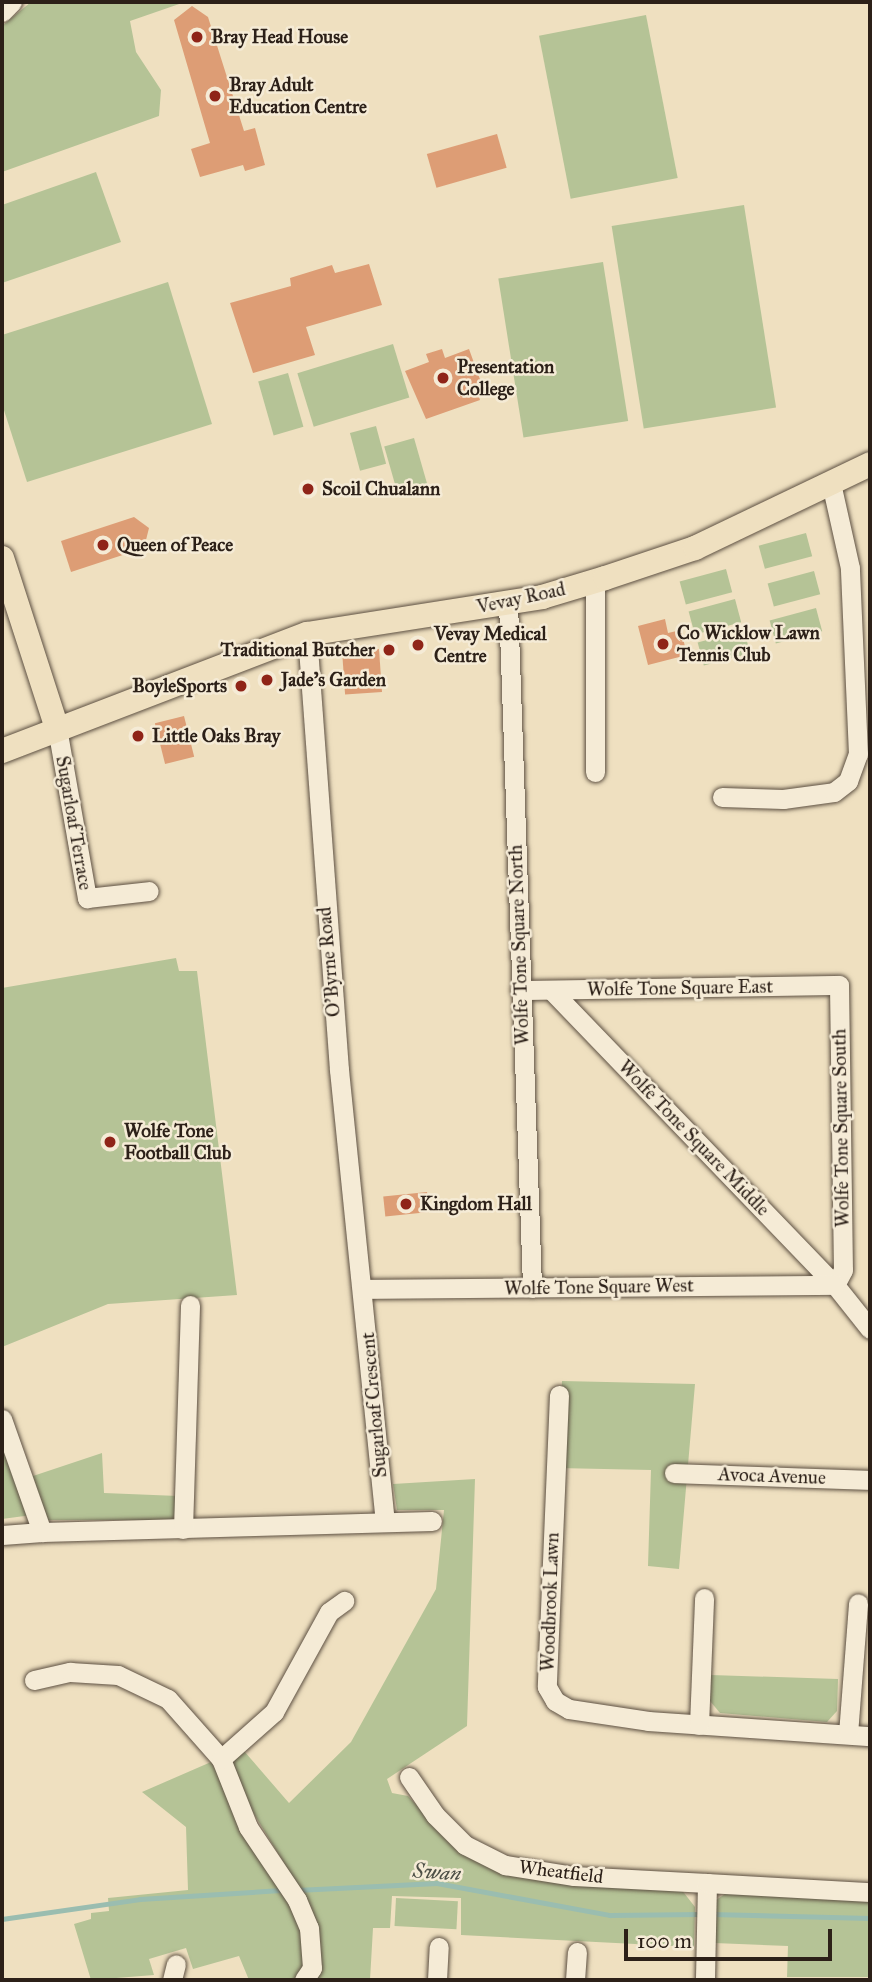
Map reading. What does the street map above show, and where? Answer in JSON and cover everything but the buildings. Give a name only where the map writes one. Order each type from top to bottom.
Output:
[{"type":"main road","name":"Vevay Road","points":[[2,751],[307,634],[508,603],[595,581],[695,548],[870,464]]},
{"type":"main road","points":[[2,558],[57,728]]},
{"type":"street","points":[[2,12],[12,2]]},
{"type":"street","points":[[722,797],[783,799],[834,792],[848,780],[858,754],[850,568],[831,483]]},
{"type":"street","points":[[595,581],[595,772]]},
{"type":"street","name":"Wolfe Tone Square North","points":[[508,603],[532,1288]]},
{"type":"street","name":"O'Byrne Road","points":[[307,634],[324,906],[362,1289]]},
{"type":"street","name":"Sugarloaf Terrace","points":[[57,728],[87,898],[149,891]]},
{"type":"street","name":"Wolfe Tone Square East","points":[[520,990],[839,985]]},
{"type":"street","name":"Wolfe Tone Square South","points":[[839,985],[839,1278]]},
{"type":"street","name":"Wolfe Tone Square Middle","points":[[552,991],[839,1278]]},
{"type":"street","points":[[839,1278],[870,1329]]},
{"type":"street","name":"Wolfe Tone Square West","points":[[362,1289],[532,1288],[839,1278]]},
{"type":"street","name":"Sugarloaf Crescent","points":[[362,1289],[385,1521]]},
{"type":"street","points":[[183,1528],[190,1305]]},
{"type":"street","name":"Woodbrook Lawn","points":[[559,1395],[547,1687],[555,1701],[569,1709],[699,1725],[870,1736]]},
{"type":"street","points":[[2,1419],[42,1532]]},
{"type":"street","name":"Avoca Avenue","points":[[674,1473],[870,1480]]},
{"type":"street","points":[[2,1535],[432,1521]]},
{"type":"street","points":[[699,1725],[704,1598]]},
{"type":"street","points":[[221,1759],[274,1712],[329,1612],[344,1601]]},
{"type":"street","points":[[848,1734],[858,1603]]},
{"type":"street","points":[[34,1680],[70,1672],[118,1675],[168,1699],[221,1759],[248,1827],[285,1874],[309,1928],[312,1968],[304,1980]]},
{"type":"street","name":"Wheatfield","points":[[409,1777],[465,1845],[505,1865],[706,1891],[870,1892]]},
{"type":"street","points":[[705,1980],[706,1891]]},
{"type":"street","points":[[437,1980],[439,1947]]},
{"type":"street","points":[[575,1980],[577,1952]]},
{"type":"green space","points":[[31,2],[185,2],[130,21],[136,52],[161,90],[159,116],[2,172],[2,26]]},
{"type":"green space","points":[[646,15],[678,178],[571,199],[539,36]]},
{"type":"green space","points":[[96,172],[121,242],[2,283],[2,205]]},
{"type":"green space","points":[[744,205],[776,407],[644,428],[612,226]]},
{"type":"green space","points":[[603,262],[628,421],[523,438],[498,279]]},
{"type":"green space","points":[[168,282],[212,424],[27,482],[2,404],[2,335]]},
{"type":"green space","points":[[393,344],[409,398],[314,427],[297,373]]},
{"type":"green space","points":[[288,373],[303,427],[274,435],[258,382]]},
{"type":"green space","points":[[376,426],[386,464],[360,471],[350,433]]},
{"type":"green space","points":[[414,438],[428,488],[399,497],[384,447]]},
{"type":"green space","points":[[806,533],[812,556],[765,569],[759,546]]},
{"type":"green space","points":[[726,569],[732,592],[686,605],[680,581]]},
{"type":"green space","points":[[814,571],[820,594],[774,607],[768,583]]},
{"type":"green space","points":[[735,599],[741,622],[695,635],[689,611]]},
{"type":"green space","points":[[816,608],[822,631],[776,644],[770,620]]},
{"type":"green space","points":[[744,630],[750,653],[704,666],[698,642]]},
{"type":"green space","name":"Wolfe Tone Football Club","points":[[176,958],[179,971],[197,971],[237,1295],[108,1304],[2,1347],[2,988]]},
{"type":"green space","points":[[562,1381],[695,1384],[679,1569],[648,1566],[651,1470],[557,1468]]},
{"type":"green space","points":[[2,1446],[32,1515],[2,1519]]},
{"type":"green space","points":[[102,1453],[104,1493],[178,1496],[173,1520],[47,1520],[30,1477]]},
{"type":"green space","points":[[475,1479],[467,1726],[387,1779],[392,1793],[408,1796],[459,1850],[681,1889],[695,1907],[694,1947],[461,1935],[461,1898],[392,1896],[390,1928],[373,1928],[370,1980],[311,1980],[304,1896],[251,1809],[232,1761],[244,1751],[289,1803],[351,1742],[436,1589],[444,1510],[397,1510],[393,1484]]},
{"type":"green space","points":[[711,1675],[838,1679],[837,1711],[827,1722],[720,1713],[710,1701]]},
{"type":"green space","points":[[211,1762],[298,1910],[307,1960],[298,1980],[249,1980],[239,1956],[193,1969],[186,1948],[149,1959],[154,1975],[91,1980],[74,1924],[91,1919],[91,1913],[109,1911],[108,1898],[188,1890],[186,1827],[142,1792]]},
{"type":"green space","points":[[725,1894],[870,1896],[870,1977],[787,1977],[788,1946],[714,1943],[716,1900]]},
{"type":"green space","points":[[396,1898],[458,1901],[456,1929],[395,1926]]},
{"type":"waterway","name":"Swan","points":[[297,1890],[437,1883],[610,1915],[702,1914]]},
{"type":"waterway","name":"Swan","points":[[2,1919],[140,1899],[285,1890]]},
{"type":"waterway","name":"Swan","points":[[710,1914],[870,1918]]},
{"type":"place","name":"Bray Head House","points":[[197,37]]},
{"type":"place","name":"Bray Adult Education Centre","points":[[215,96]]},
{"type":"place","name":"Presentation College","points":[[443,378]]},
{"type":"place","name":"Scoil Chualann","points":[[308,489]]},
{"type":"place","name":"Queen of Peace","points":[[103,545]]},
{"type":"place","name":"Co Wicklow Lawn Tennis Club","points":[[663,644]]},
{"type":"place","name":"Vevay Medical Centre","points":[[418,645]]},
{"type":"place","name":"Traditional Butcher","points":[[389,650]]},
{"type":"place","name":"Jade's Garden","points":[[267,680]]},
{"type":"place","name":"BoyleSports","points":[[241,686]]},
{"type":"place","name":"Little Oaks Bray","points":[[138,736]]},
{"type":"place","name":"Wolfe Tone Football Club","points":[[110,1142]]},
{"type":"place","name":"Kingdom Hall","points":[[406,1204]]}]
